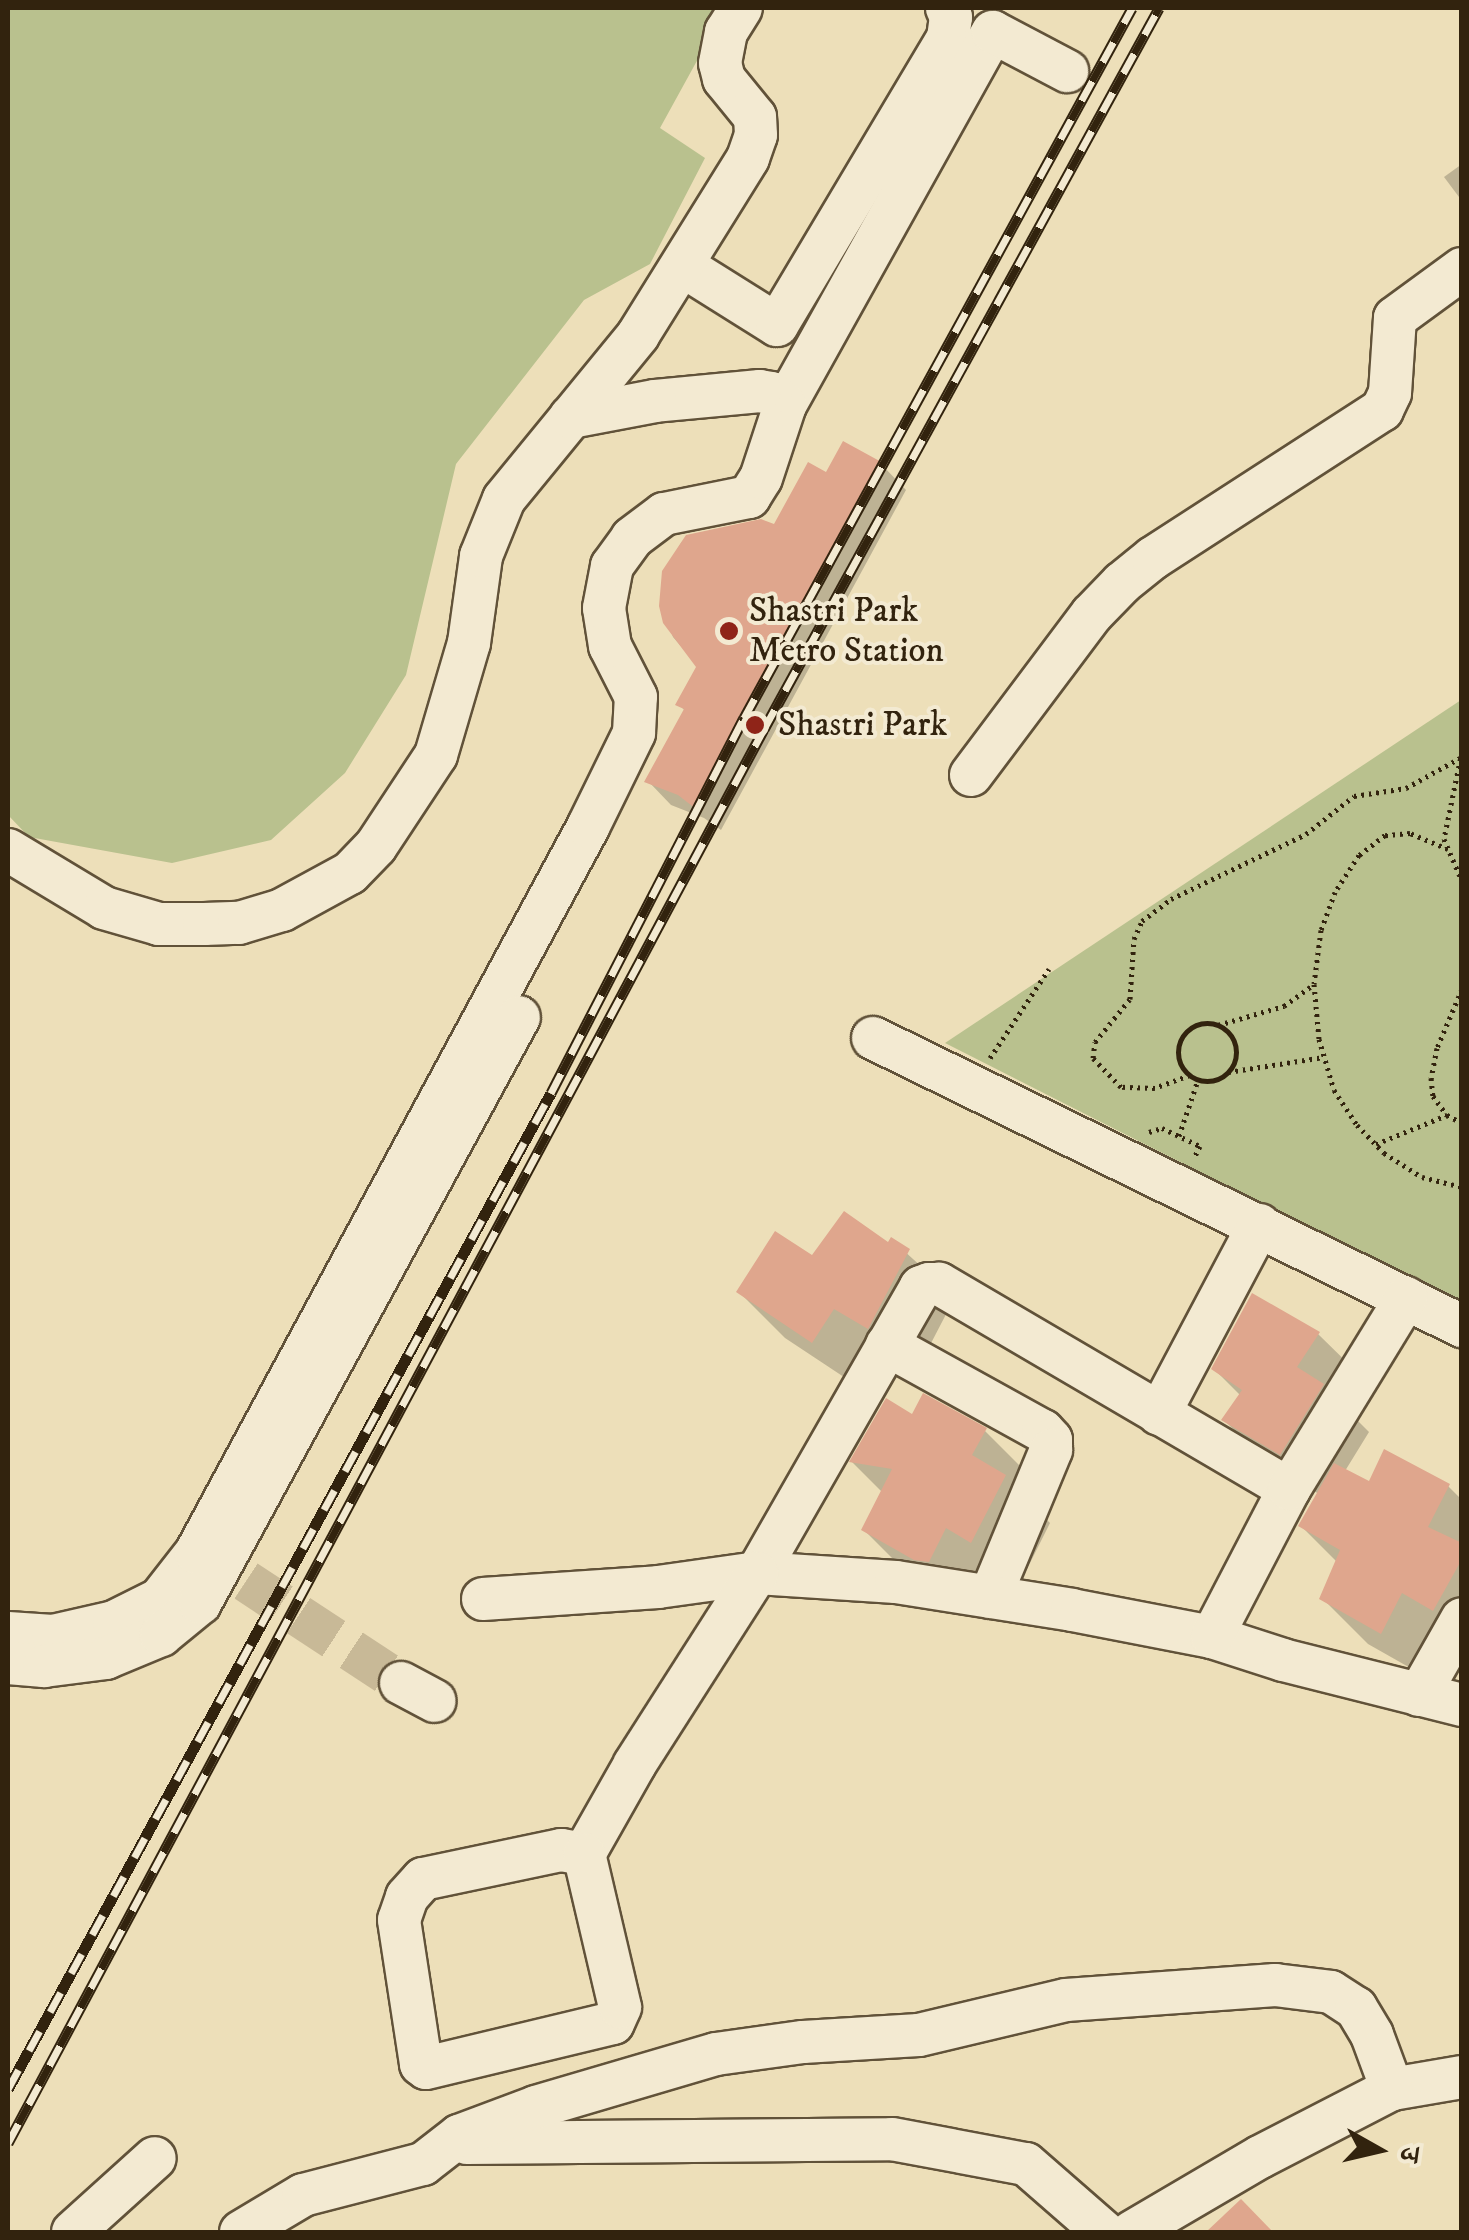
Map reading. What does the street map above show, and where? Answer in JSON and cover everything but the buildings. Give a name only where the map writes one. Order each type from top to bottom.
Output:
[{"type":"street","points":[[8,850],[104,908],[159,924],[240,923],[282,910],[350,873],[376,846],[436,755],[462,676],[481,556],[504,500],[638,334],[748,158],[756,135],[755,117],[724,79],[720,64],[726,32],[741,8]]},
{"type":"street","points":[[683,266],[777,324],[948,38],[951,17],[947,8]]},
{"type":"street","points":[[8,1664],[74,1664],[133,1648],[179,1623],[200,1603],[597,872],[588,827],[634,733],[637,713],[636,697],[610,646],[604,608],[612,566],[632,538],[664,514],[748,497],[760,478],[785,405],[993,32],[1067,71]]},
{"type":"street","points":[[971,775],[1092,614],[1122,583],[1153,558],[1382,410],[1390,393],[1390,332],[1395,318],[1462,269]]},
{"type":"street","points":[[571,416],[655,401],[760,391],[770,393],[785,405]]},
{"type":"street","points":[[873,1038],[1462,1326]]},
{"type":"street","points":[[1159,1414],[1259,1225]]},
{"type":"street","points":[[584,1854],[561,1850],[423,1879],[407,1897],[400,1920],[421,2064],[426,2068],[612,2023],[620,2007],[584,1854],[635,1764],[757,1573],[921,1287],[939,1284],[1288,1489]]},
{"type":"street","points":[[1212,1637],[1288,1489],[1406,1298]]},
{"type":"street","points":[[887,1344],[1043,1430],[1050,1440],[1051,1450],[990,1597]]},
{"type":"street","points":[[8,1633],[53,1636],[114,1622],[221,1567]]},
{"type":"street","points":[[483,1599],[658,1587],[757,1573],[896,1582],[1212,1637],[1462,1705]]},
{"type":"street","points":[[1419,1695],[1462,1619]]},
{"type":"street","points":[[241,2232],[302,2195],[423,2164],[451,2143],[536,2106],[716,2054],[803,2042],[920,2036],[1066,2000],[1275,1985],[1331,1992],[1356,2008],[1392,2089]]},
{"type":"street","points":[[1132,2232],[1260,2158],[1392,2089],[1462,2077]]},
{"type":"street","points":[[451,2143],[892,2139],[1026,2164],[1104,2232]]},
{"type":"street","points":[[74,2232],[155,2158]]},
{"type":"path","points":[[1461,755],[1444,839],[1462,882]]},
{"type":"path","points":[[1190,1076],[1155,1088],[1122,1087],[1093,1058],[1095,1042],[1130,999],[1134,940],[1142,921],[1172,900],[1306,834],[1354,796],[1406,788],[1461,755]]},
{"type":"path","points":[[1448,849],[1410,833],[1386,835],[1359,855],[1335,892],[1326,917],[1314,984],[1324,1057],[1334,1090],[1376,1144],[1422,1177],[1462,1187]]},
{"type":"path","points":[[970,1088],[1049,968]]},
{"type":"path","points":[[1314,984],[1284,1006],[1218,1025],[1199,1024],[1183,1036],[1178,1055],[1190,1076],[1213,1081],[1228,1072],[1324,1057]]},
{"type":"path","points":[[1462,989],[1437,1048],[1431,1078],[1433,1096],[1447,1114],[1462,1123]]},
{"type":"path","points":[[1218,1025],[1235,1046],[1228,1072]]},
{"type":"path","points":[[1179,1136],[1198,1080]]},
{"type":"path","points":[[1376,1144],[1447,1114]]},
{"type":"green space","points":[[8,8],[726,8],[660,128],[705,158],[650,264],[584,300],[456,464],[406,675],[345,773],[271,840],[172,863],[29,837],[8,815]]},
{"type":"green space","points":[[1461,700],[1461,1304],[945,1043]]},
{"type":"tunnel","points":[[246,1581],[401,1683]]},
{"type":"railway","points":[[8,2089],[551,1093],[744,718],[1132,8]]},
{"type":"railway","points":[[8,2143],[764,729],[1159,8]]},
{"type":"place","name":"Shastri Park Metro Station","points":[[729,631]]},
{"type":"place","name":"Shastri Park","points":[[755,725]]}]
